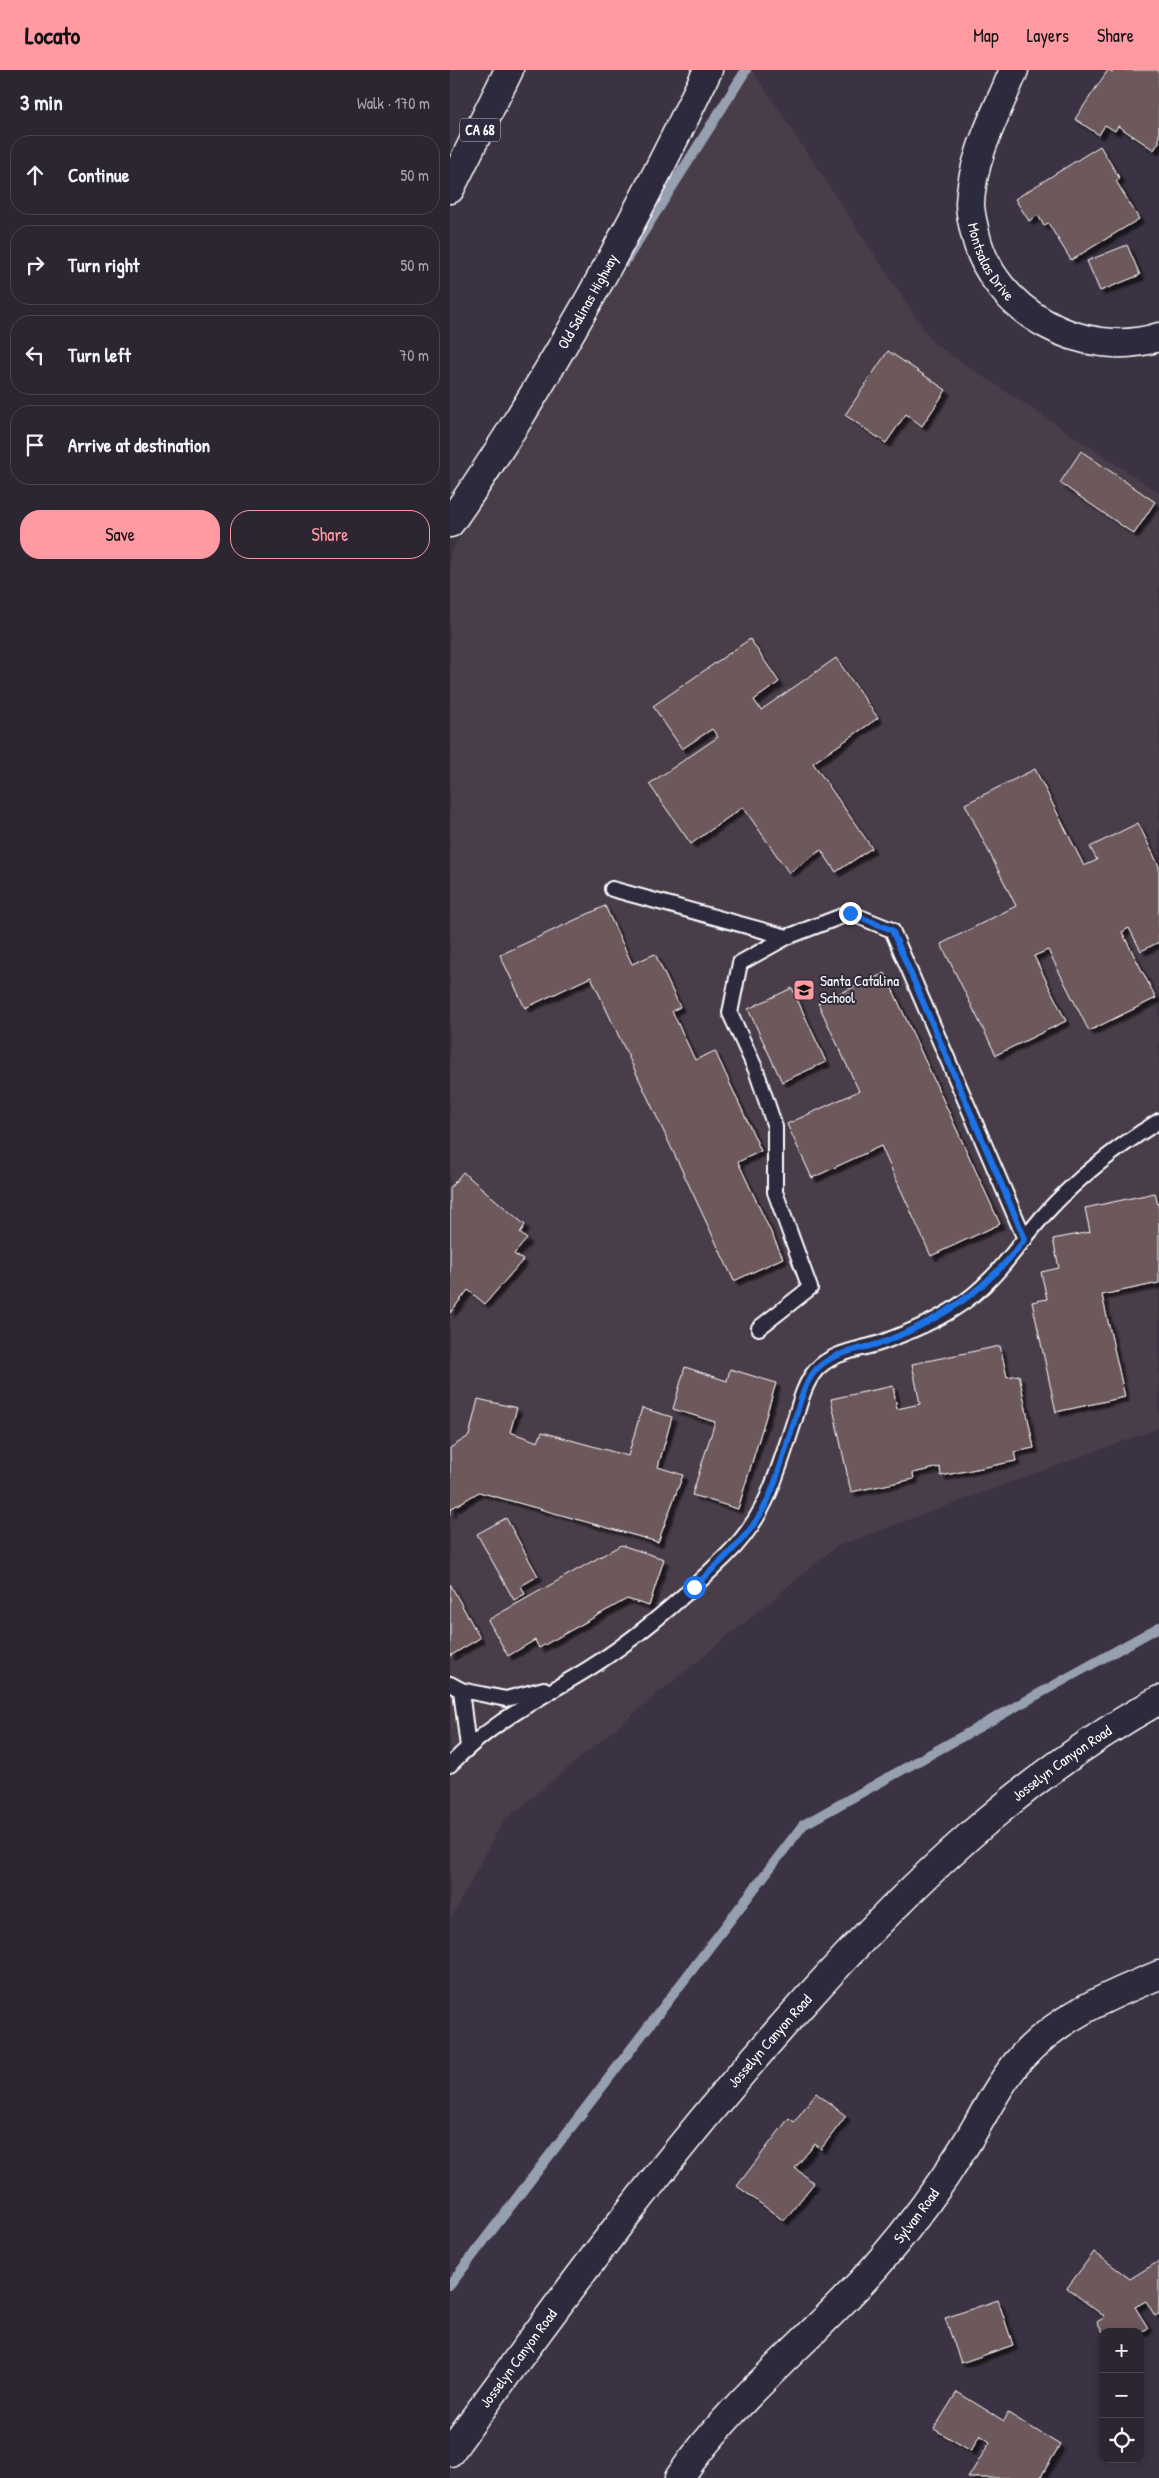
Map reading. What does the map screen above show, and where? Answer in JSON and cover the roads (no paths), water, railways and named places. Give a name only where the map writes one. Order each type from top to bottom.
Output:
[{"type":"main road","name":"CA 68","points":[[450,189],[509,70]]},
{"type":"main road","name":"Old Salinas Highway","points":[[450,523],[501,445],[580,313],[653,180],[708,70]]},
{"type":"main road","name":"Montsalas Drive","points":[[1014,70],[980,152],[973,178],[970,205],[973,225],[978,246],[988,268],[1013,301],[1030,316],[1050,327],[1082,339],[1113,344],[1144,342],[1159,337]]},
{"type":"main road","name":"Josselyn Canyon Road","points":[[450,2452],[556,2306],[692,2130],[753,2058],[848,1953],[928,1873],[991,1817],[1039,1778],[1092,1741],[1159,1700]]},
{"type":"main road","name":"Sylvan Road","points":[[679,2478],[738,2408],[877,2265],[936,2191],[998,2090],[1021,2058],[1046,2035],[1086,2008],[1159,1975]]},
{"type":"lane","points":[[612,889],[786,937]]},
{"type":"lane","points":[[758,1328],[810,1288],[775,1192],[775,1127],[756,1070],[730,1013],[740,963],[786,937],[850,913],[892,930],[1025,1239]]},
{"type":"lane","points":[[450,1765],[491,1727],[589,1668],[665,1612],[729,1553],[755,1523],[767,1502],[802,1395],[816,1370],[840,1354],[882,1342],[955,1308],[997,1274],[1044,1215],[1088,1172],[1112,1152],[1159,1121]]},
{"type":"lane","points":[[468,1747],[456,1687],[506,1699],[562,1684]]},
{"type":"waterway","points":[[624,263],[746,70]]},
{"type":"waterway","points":[[450,2285],[803,1825],[1159,1627]]},
{"type":"place","name":"Santa Catalina School","points":[[804,990]]}]
